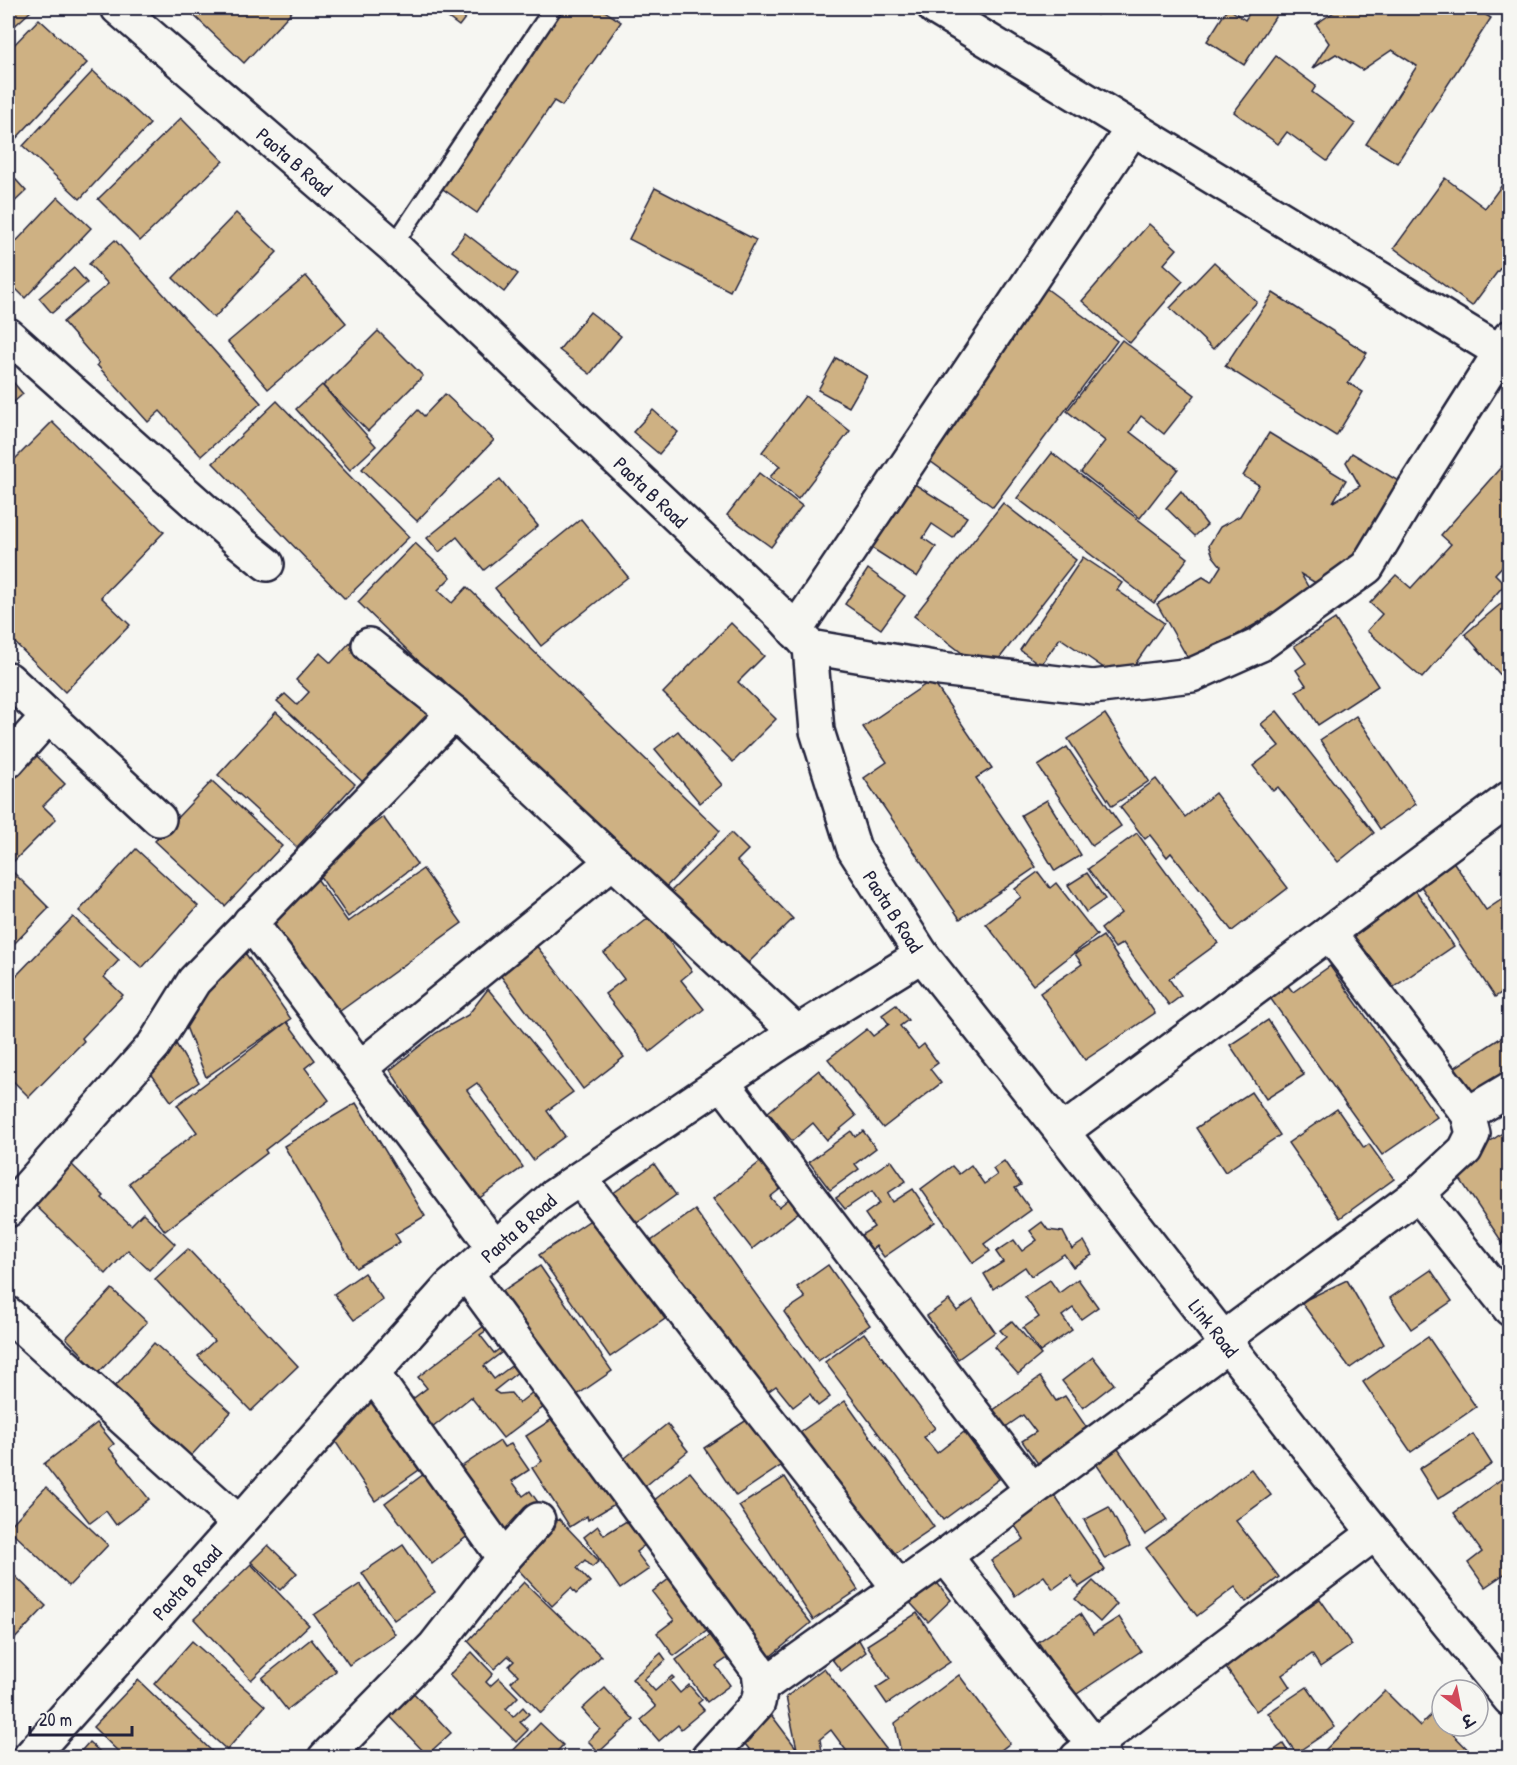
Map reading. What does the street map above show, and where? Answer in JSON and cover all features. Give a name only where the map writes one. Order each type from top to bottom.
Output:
[{"type":"street","name":"Paota B Road","points":[[29,1758],[450,1287],[554,1196],[780,1042],[922,956],[854,849],[817,731],[802,639],[783,617],[393,246],[118,8]]},
{"type":"street","points":[[935,8],[1506,349],[1367,567],[1259,645],[1192,675],[1093,687],[940,669],[802,639],[1133,128]]},
{"type":"street","points":[[8,335],[267,564]]},
{"type":"street","points":[[369,645],[454,712],[797,1033]]},
{"type":"street","points":[[8,679],[159,819]]},
{"type":"street","points":[[8,1210],[154,1045],[194,981],[454,712]]},
{"type":"street","points":[[8,761],[48,716]]},
{"type":"street","points":[[1062,1132],[1509,798]]},
{"type":"street","points":[[360,1068],[614,861]]},
{"type":"street","points":[[250,922],[495,1248]]},
{"type":"street","points":[[761,1687],[945,1556],[1032,1490],[1418,1194],[1465,1150],[1473,1134],[1468,1114],[1329,933]]},
{"type":"street","name":"Link Road","points":[[922,956],[1509,1700]]},
{"type":"street","points":[[722,1082],[1032,1490]]},
{"type":"street","points":[[1468,1114],[1509,1089]]},
{"type":"street","points":[[580,1179],[899,1588]]},
{"type":"street","points":[[1418,1194],[1509,1308]]},
{"type":"street","points":[[466,1274],[759,1671],[761,1687],[758,1703],[708,1758]]},
{"type":"street","points":[[8,1314],[239,1523]]},
{"type":"street","points":[[373,1374],[504,1558]]},
{"type":"street","points":[[325,1758],[435,1646],[504,1558],[538,1520]]},
{"type":"street","points":[[945,1556],[1092,1753],[1375,1533]]},
{"type":"lane","points":[[393,246],[552,8]]},
{"type":"building","points":[[8,8],[29,8],[31,11],[8,32]]},
{"type":"building","points":[[186,8],[295,8],[244,63]]},
{"type":"building","points":[[435,8],[473,8],[459,26]]},
{"type":"building","points":[[563,8],[600,8],[621,22],[562,106],[554,101],[477,213],[440,187]]},
{"type":"building","points":[[1088,8],[1104,8],[1097,15]]},
{"type":"building","points":[[1228,8],[1245,20],[1253,8],[1281,8],[1244,65],[1207,41]]},
{"type":"building","points":[[1340,8],[1474,8],[1491,18],[1397,163],[1366,144],[1417,66],[1392,50],[1362,70],[1336,54],[1312,69],[1329,43],[1316,24]]},
{"type":"building","points":[[39,19],[87,63],[8,147],[8,51]]},
{"type":"building","points":[[1276,56],[1316,86],[1312,92],[1355,124],[1327,161],[1287,132],[1278,144],[1234,112]]},
{"type":"building","points":[[93,71],[150,124],[80,199],[23,146]]},
{"type":"building","points":[[181,118],[223,161],[140,241],[98,199]]},
{"type":"building","points":[[8,171],[26,191],[8,208]]},
{"type":"building","points":[[1510,174],[1510,255],[1472,306],[1394,248],[1445,178],[1485,208]]},
{"type":"building","points":[[655,188],[756,240],[730,291],[629,239]]},
{"type":"building","points":[[58,197],[91,228],[25,298],[8,281],[8,250]]},
{"type":"building","points":[[236,213],[277,252],[214,318],[173,278]]},
{"type":"building","points":[[1149,224],[1177,249],[1164,264],[1183,281],[1130,343],[1082,301]]},
{"type":"building","points":[[465,233],[518,274],[504,292],[452,251]]},
{"type":"building","points":[[115,240],[261,403],[201,456],[160,411],[148,422],[97,365],[99,363],[63,322],[108,284],[89,264]]},
{"type":"building","points":[[1214,262],[1257,302],[1213,349],[1170,308]]},
{"type":"building","points":[[74,268],[87,283],[52,313],[39,298]]},
{"type":"building","points":[[306,276],[346,323],[268,389],[228,342]]},
{"type":"building","points":[[1043,286],[1117,341],[993,507],[919,453]]},
{"type":"building","points":[[1273,293],[1367,353],[1348,383],[1363,392],[1336,436],[1225,366]]},
{"type":"building","points":[[590,312],[621,336],[590,374],[559,350]]},
{"type":"building","points":[[378,331],[423,376],[368,431],[323,386]]},
{"type":"building","points":[[1122,340],[1195,395],[1164,434],[1141,416],[1130,432],[1178,469],[1140,518],[1081,472],[1105,441],[1067,411]]},
{"type":"building","points":[[836,358],[867,376],[849,407],[818,390]]},
{"type":"building","points":[[8,376],[23,394],[8,407]]},
{"type":"building","points":[[322,385],[376,446],[350,470],[296,409]]},
{"type":"building","points":[[445,394],[494,440],[417,521],[362,469],[418,410],[424,416]]},
{"type":"building","points":[[805,396],[850,431],[798,499],[770,477],[780,466],[762,452]]},
{"type":"building","points":[[277,401],[409,537],[345,599],[213,463]]},
{"type":"building","points":[[653,410],[678,432],[659,454],[633,432]]},
{"type":"building","points":[[52,422],[164,532],[101,597],[130,625],[65,692],[8,636],[8,466]]},
{"type":"building","points":[[1269,433],[1346,480],[1333,502],[1360,486],[1346,462],[1352,453],[1405,485],[1357,562],[1319,585],[1301,574],[1311,592],[1190,662],[1157,604],[1203,577],[1211,582],[1221,566],[1213,556],[1209,545],[1220,527],[1240,516],[1259,485],[1243,476]]},
{"type":"building","points":[[1052,453],[1188,558],[1154,603],[1017,498]]},
{"type":"building","points":[[1510,457],[1510,558],[1495,574],[1505,584],[1422,678],[1367,631],[1382,614],[1370,603],[1396,575],[1411,588],[1451,544],[1441,535]]},
{"type":"building","points":[[759,473],[802,506],[771,547],[727,515]]},
{"type":"building","points":[[500,479],[538,526],[484,570],[457,537],[439,552],[427,538]]},
{"type":"building","points":[[908,480],[967,517],[953,538],[932,524],[923,538],[936,547],[917,577],[867,545]]},
{"type":"building","points":[[1181,491],[1207,525],[1195,536],[1166,508]]},
{"type":"building","points":[[1003,503],[1076,560],[988,673],[914,616]]},
{"type":"building","points":[[581,519],[628,577],[541,646],[495,588]]},
{"type":"building","points":[[415,543],[451,577],[438,590],[452,603],[467,587],[720,831],[662,891],[438,675],[435,677],[358,602]]},
{"type":"building","points":[[1083,557],[1122,583],[1117,590],[1164,623],[1123,681],[1060,638],[1041,665],[1020,650]]},
{"type":"building","points":[[868,569],[905,596],[881,629],[845,604]]},
{"type":"building","points":[[1503,602],[1510,610],[1510,686],[1465,634]]},
{"type":"building","points":[[1335,619],[1378,686],[1318,725],[1296,691],[1306,685],[1296,670],[1306,663],[1294,646]]},
{"type":"building","points":[[731,623],[764,656],[738,682],[776,719],[733,762],[663,693]]},
{"type":"building","points":[[353,639],[432,712],[365,784],[277,701],[285,694],[297,705],[309,692],[296,680],[320,653],[331,663]]},
{"type":"building","points":[[932,680],[992,768],[976,778],[1036,867],[960,919],[864,778],[887,762],[863,727]]},
{"type":"building","points":[[1277,711],[1374,833],[1338,862],[1278,787],[1273,791],[1253,766],[1279,746],[1261,724]]},
{"type":"building","points":[[276,712],[355,784],[297,847],[218,775]]},
{"type":"building","points":[[1105,714],[1149,781],[1112,806],[1068,739]]},
{"type":"building","points":[[1356,716],[1416,804],[1380,829],[1320,740]]},
{"type":"building","points":[[678,731],[722,785],[700,803],[655,749]]},
{"type":"building","points":[[1067,747],[1121,826],[1092,846],[1038,766]]},
{"type":"building","points":[[30,749],[65,784],[43,806],[56,819],[8,867],[8,771]]},
{"type":"building","points":[[1156,779],[1185,817],[1215,793],[1288,888],[1232,931],[1171,853],[1167,857],[1150,835],[1145,839],[1120,807]]},
{"type":"building","points":[[212,781],[282,846],[225,906],[155,841]]},
{"type":"building","points":[[1047,800],[1081,855],[1055,871],[1021,815]]},
{"type":"building","points":[[383,817],[417,864],[348,917],[315,869]]},
{"type":"building","points":[[731,833],[748,850],[737,861],[793,919],[744,967],[670,892]]},
{"type":"building","points":[[1137,833],[1218,943],[1169,979],[1181,996],[1169,1005],[1123,943],[1115,948],[1101,929],[1121,913],[1088,869]]},
{"type":"building","points":[[136,849],[198,906],[142,968],[79,911]]},
{"type":"building","points":[[1448,854],[1486,910],[1510,894],[1510,987],[1495,997],[1414,876]]},
{"type":"building","points":[[8,867],[49,908],[12,946],[8,942]]},
{"type":"building","points":[[423,869],[462,923],[336,1014],[268,922],[313,873],[348,922]]},
{"type":"building","points":[[1038,872],[1050,888],[1056,883],[1097,935],[1033,985],[986,924],[1021,897],[1015,889]]},
{"type":"building","points":[[1087,873],[1105,899],[1086,912],[1068,885]]},
{"type":"building","points":[[1409,881],[1454,946],[1379,997],[1335,932]]},
{"type":"building","points":[[73,917],[119,960],[104,977],[123,995],[82,1038],[84,1041],[29,1097],[8,1076],[8,980],[11,976],[13,979]]},
{"type":"building","points":[[650,917],[692,971],[681,980],[704,1009],[650,1052],[605,994],[624,979],[604,953]]},
{"type":"building","points":[[1103,936],[1155,1013],[1085,1060],[1040,993],[1082,964],[1075,954]]},
{"type":"building","points":[[239,944],[291,1019],[206,1077],[183,1019]]},
{"type":"building","points":[[535,944],[624,1057],[583,1089],[498,972]]},
{"type":"building","points":[[1330,966],[1437,1117],[1382,1155],[1268,995],[1286,983],[1293,992]]},
{"type":"building","points":[[488,989],[573,1092],[547,1111],[565,1136],[533,1160],[477,1083],[467,1090],[523,1167],[474,1202],[390,1070],[436,1033],[468,1015]]},
{"type":"building","points":[[896,1005],[908,1020],[900,1026],[918,1049],[924,1044],[938,1063],[930,1069],[941,1083],[883,1128],[828,1059],[867,1029],[873,1036],[889,1024],[882,1015]]},
{"type":"building","points":[[1268,1020],[1304,1075],[1266,1099],[1230,1045]]},
{"type":"building","points":[[287,1022],[315,1060],[305,1068],[329,1100],[265,1150],[267,1153],[165,1231],[129,1183],[197,1132],[177,1105]]},
{"type":"building","points":[[169,1032],[199,1082],[171,1101],[144,1064]]},
{"type":"building","points":[[1510,1032],[1510,1076],[1473,1096],[1451,1070]]},
{"type":"building","points":[[819,1070],[856,1116],[827,1140],[813,1123],[792,1141],[768,1112]]},
{"type":"building","points":[[1251,1092],[1280,1135],[1225,1172],[1196,1128]]},
{"type":"building","points":[[356,1103],[425,1216],[395,1234],[400,1242],[356,1268],[284,1146]]},
{"type":"building","points":[[1337,1109],[1364,1148],[1369,1144],[1394,1179],[1340,1218],[1288,1143]]},
{"type":"building","points":[[1507,1130],[1510,1134],[1510,1241],[1504,1245],[1452,1167]]},
{"type":"building","points":[[851,1131],[855,1137],[863,1131],[876,1148],[855,1164],[859,1169],[830,1190],[809,1162]]},
{"type":"building","points":[[764,1159],[784,1186],[770,1197],[779,1207],[790,1198],[800,1211],[752,1249],[713,1199]]},
{"type":"building","points":[[891,1160],[906,1181],[888,1193],[893,1202],[913,1189],[935,1222],[884,1257],[876,1246],[868,1252],[858,1237],[874,1227],[865,1214],[880,1203],[872,1191],[845,1209],[836,1198]]},
{"type":"building","points":[[68,1161],[131,1225],[143,1213],[175,1244],[149,1270],[128,1250],[106,1274],[30,1200]]},
{"type":"building","points":[[1004,1161],[1021,1185],[1015,1188],[1031,1210],[984,1244],[990,1251],[973,1263],[921,1189],[952,1166],[959,1174],[971,1165],[984,1184],[997,1175],[993,1169]]},
{"type":"building","points":[[654,1164],[676,1195],[627,1230],[605,1199]]},
{"type":"building","points":[[695,1210],[830,1397],[818,1406],[810,1394],[793,1407],[776,1386],[756,1400],[644,1246]]},
{"type":"building","points":[[595,1217],[665,1319],[610,1357],[539,1255]]},
{"type":"building","points":[[1042,1222],[1048,1230],[1063,1232],[1072,1249],[1084,1241],[1092,1255],[1073,1267],[1064,1254],[1031,1276],[1025,1267],[993,1289],[984,1274],[1003,1262],[996,1252],[1014,1240],[1022,1251],[1037,1240],[1030,1231]]},
{"type":"building","points":[[188,1249],[298,1366],[251,1411],[198,1356],[214,1341],[155,1279]]},
{"type":"building","points":[[828,1265],[870,1325],[818,1361],[784,1312],[805,1298],[797,1287]]},
{"type":"building","points":[[540,1266],[612,1371],[564,1404],[492,1298]]},
{"type":"building","points":[[1431,1270],[1452,1301],[1411,1329],[1390,1298]]},
{"type":"building","points":[[364,1273],[383,1300],[354,1320],[334,1294]]},
{"type":"building","points":[[1078,1279],[1098,1307],[1081,1319],[1073,1308],[1062,1316],[1072,1330],[1040,1352],[1023,1328],[1039,1317],[1025,1297],[1050,1280],[1059,1293]]},
{"type":"building","points":[[1347,1280],[1384,1344],[1350,1368],[1301,1302]]},
{"type":"building","points":[[112,1289],[147,1322],[98,1373],[66,1338]]},
{"type":"building","points":[[949,1300],[957,1311],[973,1300],[995,1332],[958,1359],[927,1316]]},
{"type":"building","points":[[1012,1321],[1041,1355],[1018,1374],[994,1347],[1006,1337],[1000,1330]]},
{"type":"building","points":[[484,1326],[487,1330],[480,1335],[494,1353],[502,1347],[505,1350],[484,1366],[494,1379],[514,1364],[519,1371],[494,1391],[499,1394],[511,1393],[519,1403],[538,1388],[549,1403],[503,1438],[471,1397],[427,1432],[406,1404],[427,1388],[418,1377]]},
{"type":"building","points":[[864,1333],[935,1428],[924,1437],[937,1453],[964,1432],[999,1479],[943,1520],[825,1362]]},
{"type":"building","points":[[1428,1337],[1476,1407],[1411,1452],[1363,1382]]},
{"type":"building","points":[[154,1343],[231,1412],[189,1458],[113,1389]]},
{"type":"building","points":[[1093,1357],[1114,1384],[1083,1408],[1062,1381]]},
{"type":"building","points":[[1040,1377],[1056,1401],[1065,1396],[1089,1431],[1039,1465],[1022,1441],[1036,1432],[1023,1415],[1004,1428],[992,1411]]},
{"type":"building","points":[[371,1400],[419,1470],[375,1501],[331,1435]]},
{"type":"building","points":[[845,1401],[934,1527],[885,1560],[793,1437]]},
{"type":"building","points":[[563,1412],[620,1501],[588,1520],[587,1516],[570,1527],[532,1468],[542,1461],[526,1436]]},
{"type":"building","points":[[756,1414],[763,1437],[782,1465],[736,1496],[704,1448]]},
{"type":"building","points":[[97,1423],[114,1444],[109,1448],[149,1499],[116,1525],[106,1511],[90,1523],[44,1464]]},
{"type":"building","points":[[667,1424],[688,1451],[637,1493],[615,1466]]},
{"type":"building","points":[[1473,1434],[1492,1464],[1438,1499],[1419,1469]]},
{"type":"building","points":[[500,1441],[504,1447],[511,1444],[529,1470],[512,1481],[523,1496],[530,1491],[540,1505],[498,1534],[455,1471]]},
{"type":"building","points":[[1116,1446],[1167,1520],[1145,1535],[1094,1461]]},
{"type":"building","points":[[1251,1469],[1271,1495],[1236,1521],[1279,1577],[1246,1602],[1235,1587],[1197,1616],[1146,1548]]},
{"type":"building","points":[[690,1472],[811,1623],[766,1660],[644,1508]]},
{"type":"building","points":[[1510,1473],[1510,1570],[1485,1587],[1468,1563],[1482,1552],[1454,1513]]},
{"type":"building","points":[[424,1474],[470,1534],[432,1564],[385,1503]]},
{"type":"building","points":[[785,1477],[858,1590],[813,1620],[739,1506]]},
{"type":"building","points":[[46,1487],[108,1545],[69,1586],[8,1528]]},
{"type":"building","points":[[1052,1492],[1105,1570],[1079,1587],[1071,1576],[1053,1589],[1044,1576],[1015,1596],[991,1561],[1024,1539],[1011,1520]]},
{"type":"building","points":[[1109,1507],[1130,1546],[1105,1559],[1084,1520]]},
{"type":"building","points":[[633,1517],[651,1540],[636,1552],[649,1569],[620,1589],[584,1537],[598,1526],[604,1535]]},
{"type":"building","points":[[559,1519],[599,1561],[592,1567],[585,1560],[577,1568],[590,1582],[576,1594],[571,1588],[552,1606],[512,1563]]},
{"type":"building","points":[[268,1545],[297,1573],[280,1590],[251,1562]]},
{"type":"building","points":[[403,1545],[435,1592],[394,1620],[362,1573]]},
{"type":"building","points":[[251,1564],[309,1625],[251,1680],[194,1619]]},
{"type":"building","points":[[8,1569],[46,1606],[8,1646]]},
{"type":"building","points":[[678,1572],[717,1623],[674,1656],[657,1633],[674,1620],[652,1592]]},
{"type":"building","points":[[930,1574],[951,1600],[928,1622],[902,1594]]},
{"type":"building","points":[[1093,1581],[1117,1604],[1100,1622],[1075,1599]]},
{"type":"building","points":[[524,1582],[601,1656],[541,1713],[511,1682],[518,1675],[509,1666],[514,1661],[508,1656],[494,1669],[468,1641]]},
{"type":"building","points":[[360,1584],[395,1634],[349,1665],[314,1615]]},
{"type":"building","points":[[1320,1599],[1352,1645],[1320,1667],[1312,1654],[1282,1675],[1290,1687],[1256,1711],[1224,1665]]},
{"type":"building","points":[[917,1613],[950,1662],[887,1704],[876,1688],[890,1679],[867,1645]]},
{"type":"building","points":[[1080,1614],[1093,1634],[1119,1617],[1141,1651],[1074,1696],[1038,1642]]},
{"type":"building","points":[[852,1628],[866,1652],[841,1671],[825,1650]]},
{"type":"building","points":[[719,1629],[735,1653],[716,1666],[730,1685],[707,1702],[676,1660]]},
{"type":"building","points":[[311,1639],[336,1671],[287,1710],[262,1678]]},
{"type":"building","points":[[192,1641],[265,1706],[227,1750],[154,1684]]},
{"type":"building","points":[[472,1652],[493,1674],[486,1682],[490,1686],[499,1678],[518,1697],[506,1709],[513,1717],[523,1707],[529,1714],[520,1722],[528,1730],[516,1742],[449,1675]]},
{"type":"building","points":[[661,1653],[666,1660],[644,1679],[655,1691],[672,1676],[674,1678],[670,1681],[680,1693],[689,1685],[702,1700],[698,1703],[704,1710],[681,1729],[678,1725],[659,1741],[641,1720],[656,1707],[632,1679]]},
{"type":"building","points":[[824,1668],[893,1758],[842,1758],[848,1753],[831,1730],[820,1739],[823,1758],[756,1758],[738,1735],[763,1704],[797,1749],[786,1697]]},
{"type":"building","points":[[959,1675],[1010,1743],[991,1758],[902,1758],[895,1723]]},
{"type":"building","points":[[138,1680],[219,1758],[125,1758],[93,1727]]},
{"type":"building","points":[[1307,1687],[1335,1727],[1296,1753],[1268,1713]]},
{"type":"building","points":[[409,1688],[451,1733],[427,1755],[385,1711]]},
{"type":"building","points":[[605,1688],[634,1720],[599,1752],[588,1741],[600,1729],[582,1709]]},
{"type":"building","points":[[1385,1691],[1420,1726],[1430,1716],[1430,1738],[1457,1738],[1476,1758],[1317,1758]]},
{"type":"building","points":[[540,1723],[563,1745],[553,1758],[506,1758]]},
{"type":"building","points":[[89,1742],[107,1758],[75,1758]]},
{"type":"building","points":[[1283,1744],[1292,1758],[1263,1758]]}]
